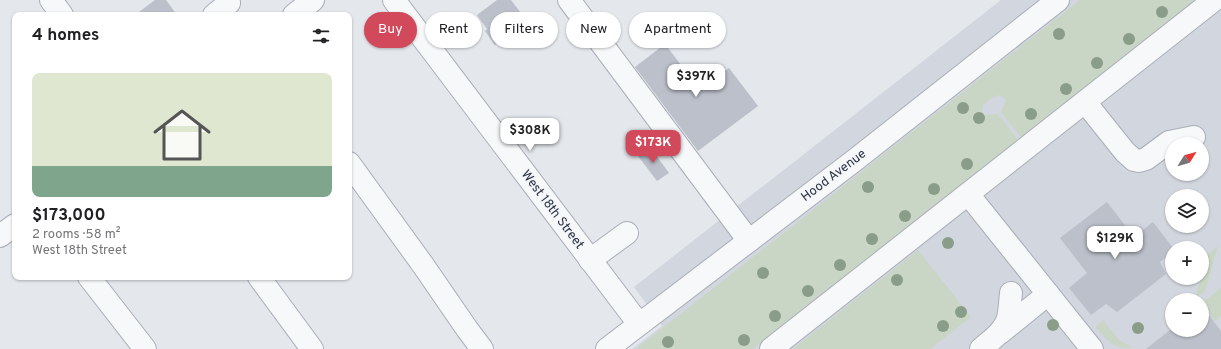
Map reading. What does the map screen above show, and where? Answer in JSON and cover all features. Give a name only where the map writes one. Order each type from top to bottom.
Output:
[{"type":"street","points":[[51,0],[60,12]]},
{"type":"street","points":[[298,12],[313,0]]},
{"type":"street","name":"West 18th Street","points":[[394,0],[639,324]]},
{"type":"street","points":[[569,0],[749,241]]},
{"type":"street","name":"Hood Avenue","points":[[607,349],[855,160],[1058,0]]},
{"type":"street","points":[[770,349],[1214,0]]},
{"type":"street","points":[[1085,102],[1125,152],[1134,160],[1139,161],[1146,159],[1165,145]]},
{"type":"street","points":[[352,167],[482,349]]},
{"type":"street","points":[[968,194],[1092,349]]},
{"type":"street","points":[[0,236],[12,227]]},
{"type":"street","points":[[590,260],[627,233]]},
{"type":"street","points":[[91,280],[145,349]]},
{"type":"street","points":[[261,280],[312,349]]},
{"type":"street","points":[[988,343],[1004,328],[1008,318],[1011,293]]},
{"type":"street","points":[[988,343],[1048,294]]},
{"type":"shaded area","points":[[1001,0],[1221,0],[1221,349],[632,349],[662,326],[634,287]]},
{"type":"green space","points":[[1080,0],[1195,0],[1021,137],[1001,112],[1006,100],[1000,96],[994,96],[983,105],[982,112],[985,115],[998,114],[1018,140],[753,349],[636,349]]},
{"type":"green space","points":[[1218,246],[1209,277],[1209,253]]},
{"type":"green space","points":[[918,250],[971,317],[930,349],[793,349]]},
{"type":"green space","points":[[1199,285],[1207,285],[1205,291],[1202,293],[1197,293]]},
{"type":"green space","points":[[1221,288],[1221,316],[1215,321],[1209,314],[1209,297]]},
{"type":"green space","points":[[1103,320],[1119,340],[1133,348],[1120,347],[1107,340],[1096,327]]},
{"type":"building","points":[[155,0],[166,0],[175,12],[139,12]]},
{"type":"building","points":[[497,0],[511,0],[520,12],[490,12],[490,38],[485,31],[487,29],[482,22],[481,12]]},
{"type":"building","points":[[660,48],[668,48],[700,90],[729,68],[758,106],[698,151],[635,67]]},
{"type":"building","points":[[650,147],[669,173],[657,181],[638,156]]},
{"type":"building","points":[[1107,202],[1134,237],[1153,222],[1168,241],[1165,241],[1165,258],[1160,262],[1165,275],[1117,312],[1106,304],[1091,315],[1069,288],[1087,273],[1060,238]]},
{"type":"building","points":[[1209,315],[1221,331],[1221,349],[1146,349],[1165,334],[1165,337],[1209,337]]}]
